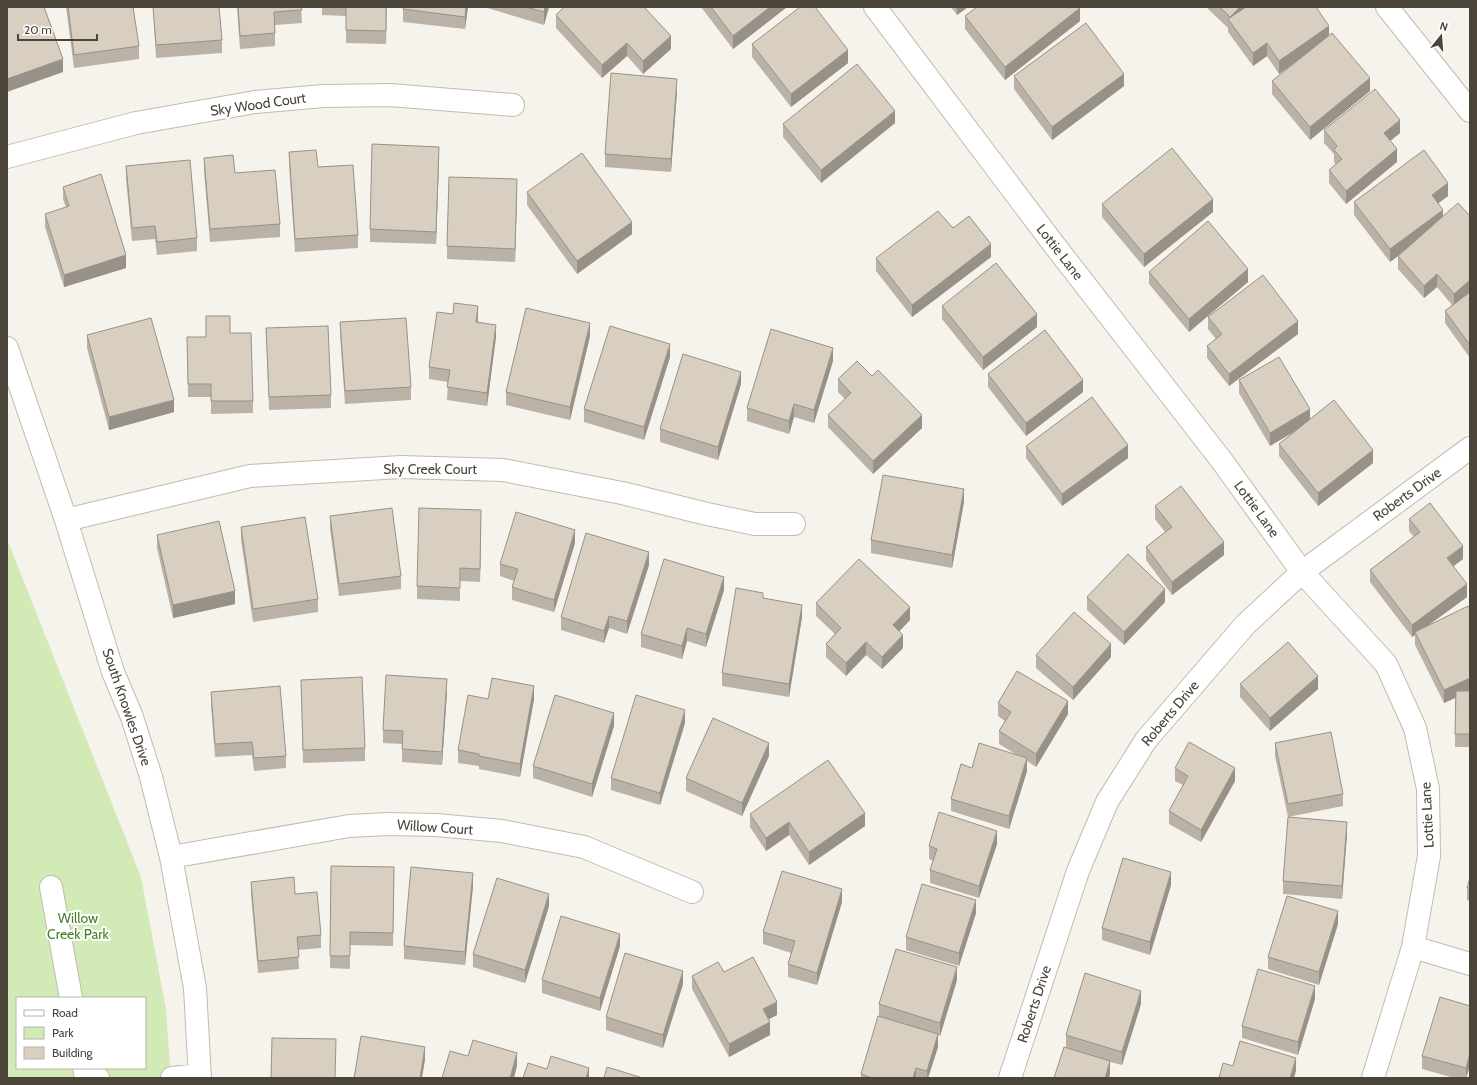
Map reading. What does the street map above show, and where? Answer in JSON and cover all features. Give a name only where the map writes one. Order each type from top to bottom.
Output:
[{"type":"street","name":"Lottie Lane","points":[[875,7],[1057,248],[1222,461],[1302,572],[1386,664],[1415,728],[1428,788],[1429,856],[1414,947],[1373,1078]]},
{"type":"street","points":[[1387,7],[1470,111]]},
{"type":"street","name":"Sky Wood Court","points":[[7,157],[136,123],[255,102],[324,96],[390,95],[513,105]]},
{"type":"street","name":"South Knowles Drive","points":[[7,348],[66,520],[113,672],[132,717],[151,777],[171,858],[195,988],[200,1076]]},
{"type":"street","name":"Roberts Drive","points":[[1010,1078],[1078,871],[1107,802],[1146,740],[1245,625],[1302,572],[1470,448]]},
{"type":"street","name":"Sky Creek Court","points":[[66,520],[250,476],[400,467],[503,470],[622,493],[755,524],[794,524]]},
{"type":"street","name":"Willow Court","points":[[171,858],[349,826],[388,824],[436,825],[502,831],[584,847],[692,892]]},
{"type":"street","points":[[51,887],[71,997]]},
{"type":"street","points":[[1414,947],[1470,964]]},
{"type":"street","points":[[84,1069],[86,1078],[98,1078]]},
{"type":"street","points":[[172,1078],[200,1076]]},
{"type":"green space","name":"Willow Creek Park","points":[[7,539],[141,877],[166,1009],[171,1078],[7,1078]]},
{"type":"building","points":[[7,7],[44,7],[63,59],[7,79]]},
{"type":"building","points":[[68,7],[133,7],[139,46],[74,55]]},
{"type":"building","points":[[153,7],[219,7],[222,40],[156,45]]},
{"type":"building","points":[[238,7],[301,7],[302,10],[274,12],[275,33],[240,36]]},
{"type":"building","points":[[346,7],[386,7],[386,31],[346,30]]},
{"type":"building","points":[[403,7],[466,7],[465,17],[403,9]]},
{"type":"building","points":[[526,7],[545,7],[544,12]]},
{"type":"building","points":[[564,7],[644,7],[671,36],[643,61],[627,43],[602,65],[556,15]]},
{"type":"building","points":[[711,7],[770,7],[733,36]]},
{"type":"building","points":[[800,7],[815,7],[848,50],[791,94],[752,44]]},
{"type":"building","points":[[977,7],[1080,8],[1005,67],[965,16]]},
{"type":"building","points":[[1220,7],[1240,7],[1230,17]]},
{"type":"building","points":[[1246,7],[1316,7],[1329,26],[1279,61],[1267,43],[1253,53],[1228,19]]},
{"type":"building","points":[[1086,23],[1124,74],[1052,127],[1014,76]]},
{"type":"building","points":[[1332,33],[1370,78],[1310,127],[1272,81]]},
{"type":"building","points":[[857,64],[895,111],[821,170],[783,124]]},
{"type":"building","points":[[611,73],[677,79],[671,159],[605,154]]},
{"type":"building","points":[[1375,89],[1400,120],[1384,133],[1397,149],[1346,191],[1329,170],[1342,159],[1334,150],[1337,146],[1324,130]]},
{"type":"building","points":[[372,144],[439,147],[436,232],[370,229]]},
{"type":"building","points":[[1172,148],[1213,199],[1144,254],[1102,204]]},
{"type":"building","points":[[316,150],[318,167],[353,165],[358,235],[295,239],[289,152]]},
{"type":"building","points":[[1424,150],[1448,183],[1432,195],[1443,210],[1390,249],[1354,202]]},
{"type":"building","points":[[582,153],[632,222],[577,261],[527,192]]},
{"type":"building","points":[[233,155],[235,173],[275,170],[280,224],[210,229],[204,158]]},
{"type":"building","points":[[190,160],[197,238],[157,242],[155,226],[132,228],[126,166]]},
{"type":"building","points":[[101,174],[126,255],[64,275],[45,214],[69,206],[63,187]]},
{"type":"building","points":[[449,177],[517,179],[515,249],[447,246]]},
{"type":"building","points":[[1458,203],[1470,216],[1470,280],[1454,294],[1437,274],[1424,286],[1398,256]]},
{"type":"building","points":[[938,211],[953,228],[969,216],[991,244],[912,305],[876,258]]},
{"type":"building","points":[[1208,221],[1248,269],[1189,319],[1149,272]]},
{"type":"building","points":[[996,263],[1037,314],[983,357],[942,306]]},
{"type":"building","points":[[1263,275],[1298,321],[1229,374],[1207,346],[1222,334],[1208,317]]},
{"type":"building","points":[[1470,292],[1470,345],[1445,311]]},
{"type":"building","points":[[454,303],[478,306],[476,322],[496,325],[487,393],[447,387],[450,370],[429,367],[437,312],[453,314]]},
{"type":"building","points":[[526,308],[590,323],[570,407],[506,392]]},
{"type":"building","points":[[206,316],[230,316],[230,333],[251,333],[253,401],[211,401],[211,384],[188,384],[187,337],[206,337]]},
{"type":"building","points":[[151,318],[174,400],[109,417],[87,335]]},
{"type":"building","points":[[406,318],[411,387],[345,391],[340,322]]},
{"type":"building","points":[[328,326],[331,395],[269,397],[266,328]]},
{"type":"building","points":[[610,326],[670,344],[644,427],[584,409]]},
{"type":"building","points":[[771,329],[833,348],[814,410],[794,404],[789,421],[747,408]]},
{"type":"building","points":[[1045,330],[1083,380],[1026,423],[988,374]]},
{"type":"building","points":[[683,354],[741,372],[718,447],[660,429]]},
{"type":"building","points":[[1279,357],[1310,409],[1270,433],[1239,380]]},
{"type":"building","points":[[857,361],[872,376],[878,370],[922,415],[873,461],[828,415],[851,393],[838,379]]},
{"type":"building","points":[[1092,397],[1128,445],[1062,494],[1026,446]]},
{"type":"building","points":[[1334,400],[1373,450],[1318,493],[1279,444]]},
{"type":"building","points":[[883,475],[964,489],[952,555],[871,540]]},
{"type":"building","points":[[1181,486],[1224,542],[1172,582],[1146,547],[1172,527],[1155,506]]},
{"type":"building","points":[[1430,503],[1463,546],[1447,558],[1467,584],[1412,625],[1370,570],[1420,532],[1409,519]]},
{"type":"building","points":[[392,508],[401,576],[339,584],[330,516]]},
{"type":"building","points":[[419,508],[481,510],[480,569],[460,568],[460,588],[417,586]]},
{"type":"building","points":[[516,512],[575,530],[554,600],[512,587],[518,569],[500,564]]},
{"type":"building","points":[[305,517],[318,599],[253,609],[241,527]]},
{"type":"building","points":[[219,521],[235,591],[173,605],[157,535]]},
{"type":"building","points":[[586,533],[649,552],[627,621],[609,616],[604,631],[561,617]]},
{"type":"building","points":[[1128,554],[1165,589],[1124,632],[1087,597]]},
{"type":"building","points":[[664,559],[724,577],[706,634],[687,628],[682,646],[641,634]]},
{"type":"building","points":[[859,559],[910,607],[893,625],[903,635],[882,657],[866,642],[846,663],[826,644],[841,628],[816,603]]},
{"type":"building","points":[[736,588],[763,593],[763,598],[802,605],[789,684],[722,673]]},
{"type":"building","points":[[1468,606],[1470,610],[1470,678],[1444,690],[1415,632]]},
{"type":"building","points":[[1074,612],[1111,644],[1073,687],[1036,655]]},
{"type":"building","points":[[1288,642],[1318,676],[1270,718],[1240,684]]},
{"type":"building","points":[[1017,671],[1068,701],[1036,754],[999,731],[1011,712],[998,703]]},
{"type":"building","points":[[386,675],[447,679],[442,752],[402,749],[403,731],[383,730]]},
{"type":"building","points":[[362,677],[365,748],[303,750],[301,680]]},
{"type":"building","points":[[492,678],[534,686],[520,764],[479,756],[479,754],[458,750],[468,695],[488,699]]},
{"type":"building","points":[[280,686],[286,756],[254,758],[252,742],[215,744],[211,692]]},
{"type":"building","points":[[1456,691],[1470,691],[1470,734],[1455,734]]},
{"type":"building","points":[[555,695],[614,713],[592,784],[533,766]]},
{"type":"building","points":[[636,695],[685,710],[660,793],[611,778]]},
{"type":"building","points":[[713,718],[769,743],[742,803],[686,778]]},
{"type":"building","points":[[1331,732],[1343,794],[1288,804],[1275,743]]},
{"type":"building","points":[[1189,742],[1235,768],[1201,830],[1169,811],[1188,776],[1175,768]]},
{"type":"building","points":[[979,743],[1027,758],[1009,816],[951,799],[961,764],[972,768]]},
{"type":"building","points":[[828,760],[865,813],[809,852],[789,822],[766,838],[750,814]]},
{"type":"building","points":[[939,812],[997,831],[979,886],[930,870],[937,849],[929,846]]},
{"type":"building","points":[[1288,817],[1347,822],[1342,886],[1283,881]]},
{"type":"building","points":[[1123,858],[1171,872],[1150,942],[1102,928]]},
{"type":"building","points":[[331,866],[394,867],[393,933],[350,932],[350,956],[330,956]]},
{"type":"building","points":[[411,867],[473,873],[465,952],[404,946]]},
{"type":"building","points":[[782,871],[842,889],[817,973],[788,964],[795,941],[763,932]]},
{"type":"building","points":[[294,877],[295,894],[317,892],[321,935],[297,937],[299,957],[258,961],[251,882]]},
{"type":"building","points":[[497,878],[549,894],[525,970],[473,954]]},
{"type":"building","points":[[1470,878],[1470,888],[1467,888]]},
{"type":"building","points":[[922,884],[976,900],[959,953],[906,937]]},
{"type":"building","points":[[1287,896],[1338,911],[1319,972],[1268,957]]},
{"type":"building","points":[[561,916],[620,934],[600,998],[542,980]]},
{"type":"building","points":[[896,949],[957,967],[940,1023],[879,1004]]},
{"type":"building","points":[[625,953],[683,971],[663,1035],[606,1017]]},
{"type":"building","points":[[753,957],[777,1002],[763,1009],[770,1022],[729,1044],[692,976],[718,962],[724,972]]},
{"type":"building","points":[[1258,969],[1315,986],[1298,1042],[1242,1026]]},
{"type":"building","points":[[1085,973],[1141,991],[1122,1052],[1066,1035]]},
{"type":"building","points":[[1440,997],[1470,1006],[1470,1053],[1466,1068],[1422,1056]]},
{"type":"building","points":[[878,1016],[938,1034],[927,1071],[916,1068],[913,1078],[872,1078],[861,1074]]},
{"type":"building","points":[[361,1036],[425,1047],[420,1078],[354,1078]]},
{"type":"building","points":[[272,1038],[336,1039],[335,1078],[271,1078]]},
{"type":"building","points":[[473,1040],[517,1053],[510,1078],[442,1078],[450,1051],[468,1056]]},
{"type":"building","points":[[1240,1041],[1296,1058],[1290,1078],[1219,1078],[1223,1063],[1233,1066]]},
{"type":"building","points":[[1064,1047],[1110,1061],[1105,1078],[1054,1078]]},
{"type":"building","points":[[551,1056],[589,1068],[586,1078],[523,1078],[528,1063],[547,1069]]},
{"type":"building","points":[[607,1067],[643,1078],[604,1078]]}]
